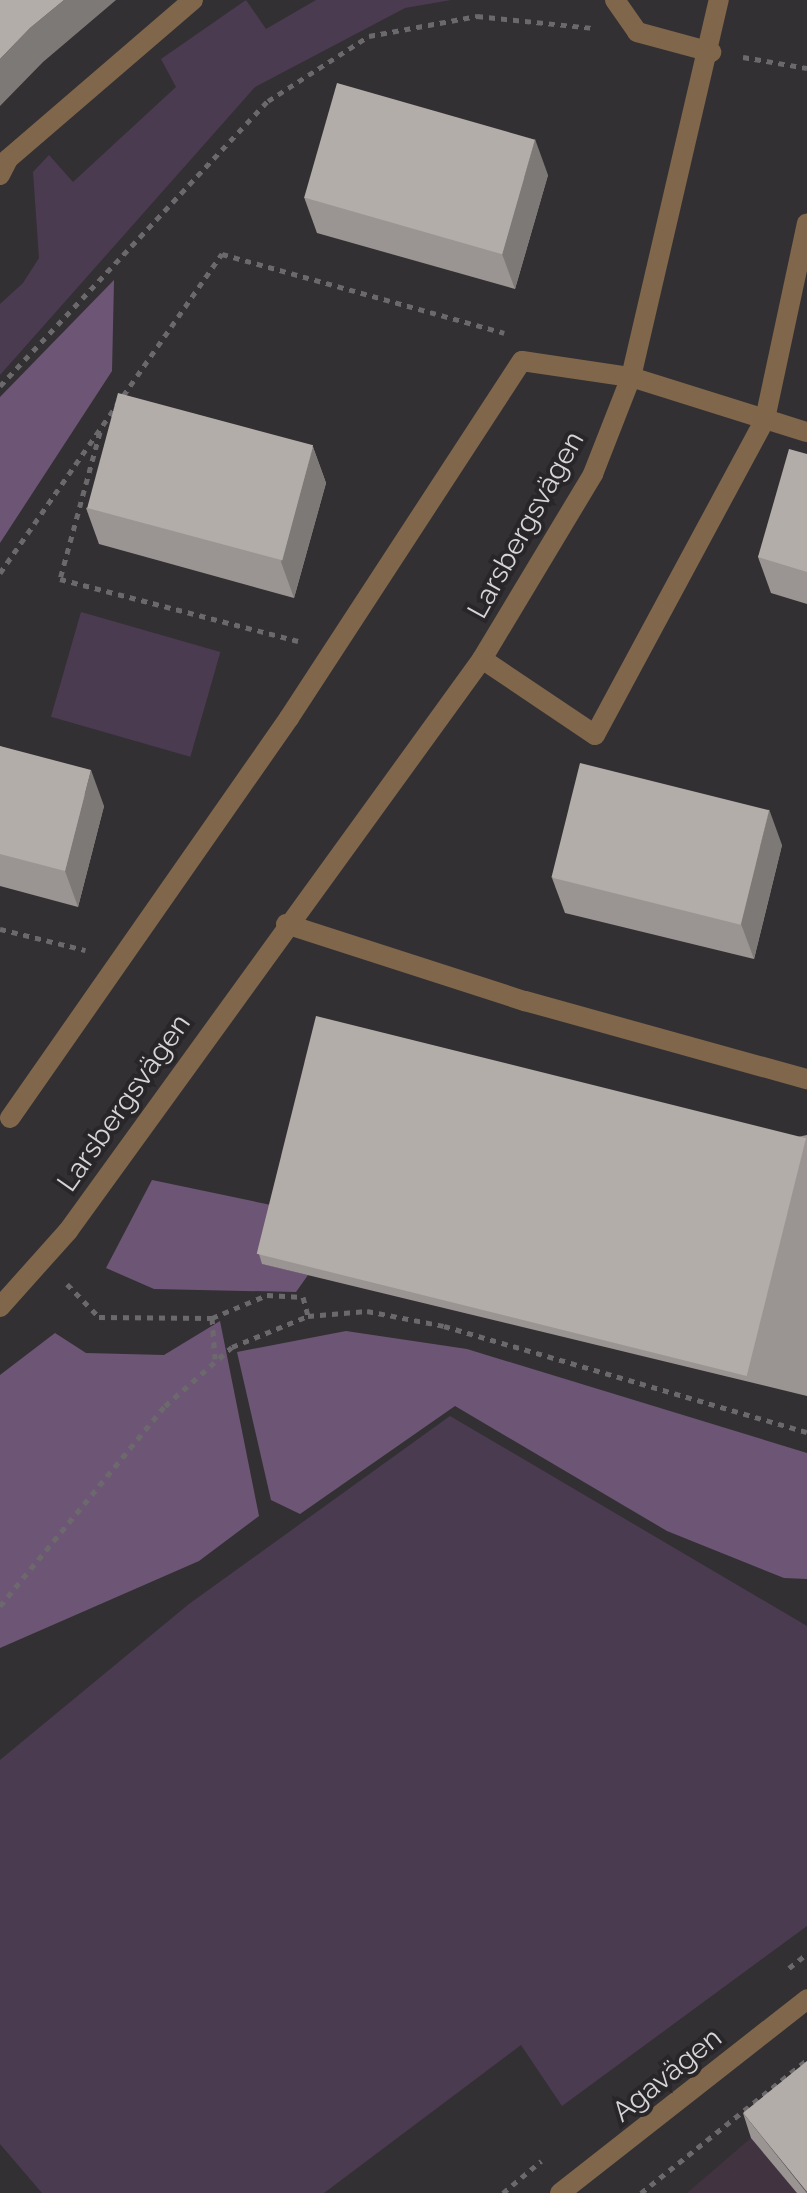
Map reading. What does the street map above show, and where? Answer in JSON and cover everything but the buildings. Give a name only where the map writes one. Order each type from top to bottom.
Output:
[{"type":"street","points":[[0,175],[8,159],[193,0]]},
{"type":"street","points":[[615,0],[637,32],[711,52]]},
{"type":"street","name":"Larsbergsvägen","points":[[0,1307],[47,1257],[286,924],[482,659],[593,474],[631,377],[711,52],[719,0]]},
{"type":"street","points":[[482,659],[595,735],[765,419],[807,223]]},
{"type":"street","points":[[10,1118],[117,959],[334,650],[522,361],[631,377],[807,432]]},
{"type":"street","points":[[286,924],[525,1001],[807,1079]]},
{"type":"street","name":"Agavägen","points":[[560,2193],[807,1999]]},
{"type":"path","points":[[0,386],[268,101],[369,36],[477,16],[637,32]]},
{"type":"path","points":[[711,52],[807,68]]},
{"type":"path","points":[[0,573],[222,254],[533,341],[539,363]]},
{"type":"path","points":[[102,426],[60,579],[334,650]]},
{"type":"path","points":[[0,929],[117,959]]},
{"type":"path","points":[[47,1257],[77,1297],[99,1317],[212,1318],[267,1295],[303,1297],[308,1316]]},
{"type":"path","points":[[0,1606],[165,1406],[215,1359],[308,1316],[367,1311],[444,1326],[807,1432]]},
{"type":"path","points":[[212,1318],[215,1359]]},
{"type":"path","points":[[641,2193],[807,2060]]},
{"type":"shaded area","points":[[246,0],[266,29],[316,0],[451,0],[405,8],[255,87],[0,375],[0,304],[23,283],[39,258],[33,172],[49,155],[73,182],[176,87],[161,59]]},
{"type":"shaded area","points":[[114,280],[112,371],[0,543],[0,397]]},
{"type":"shaded area","points":[[81,612],[220,652],[190,757],[51,717]]},
{"type":"shaded area","points":[[152,1180],[276,1206],[263,1264],[308,1275],[296,1292],[154,1289],[106,1268]]},
{"type":"shaded area","points":[[220,1321],[259,1516],[199,1561],[0,1648],[0,1375],[55,1333],[86,1353],[164,1355]]},
{"type":"shaded area","points":[[346,1331],[467,1349],[807,1453],[807,1579],[784,1578],[667,1531],[455,1406],[300,1514],[271,1500],[237,1352]]},
{"type":"shaded area","points":[[450,1416],[807,1626],[807,1926],[562,2106],[521,2045],[324,2193],[42,2193],[0,2144],[0,1760],[189,1604]]},
{"type":"shaded area","points":[[807,2092],[807,2193],[687,2193],[751,2138]]}]
